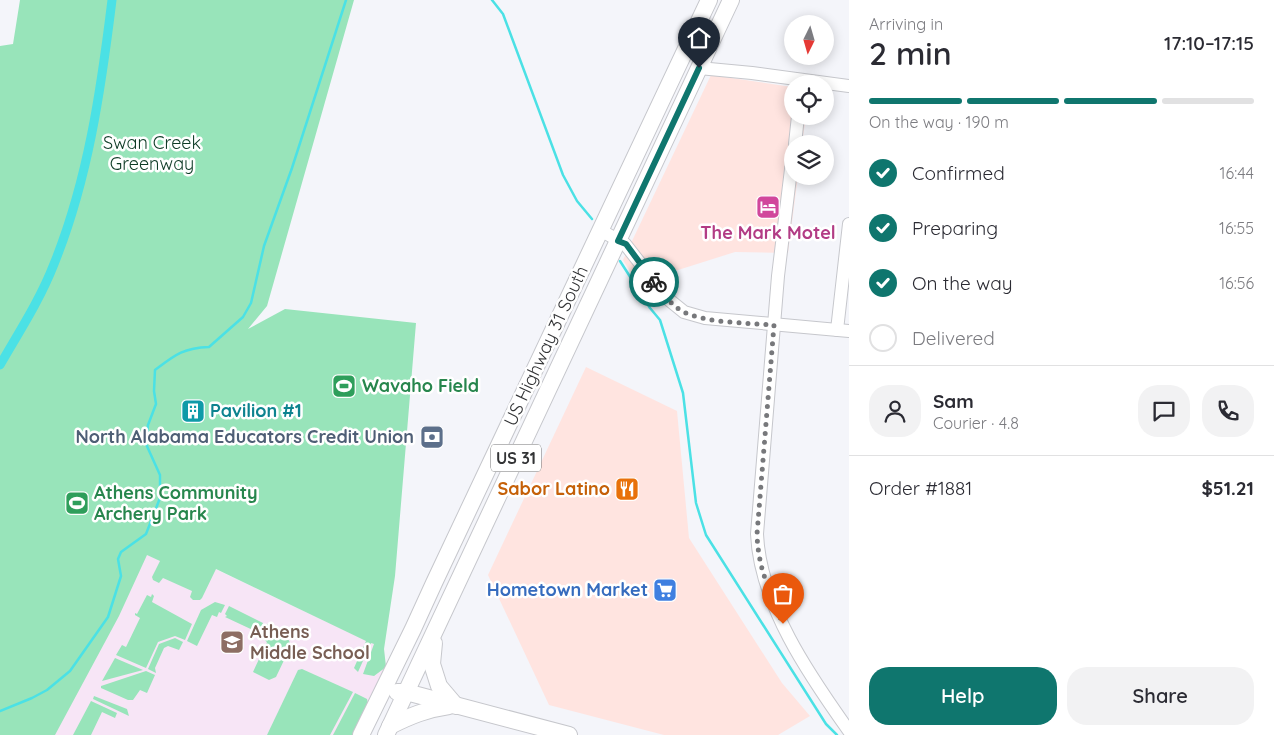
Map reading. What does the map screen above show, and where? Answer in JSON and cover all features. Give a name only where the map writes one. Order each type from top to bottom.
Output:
[{"type":"main road","name":"US Highway 31 South","points":[[382,692],[709,0]]},
{"type":"main road","name":"US Highway 31 South","points":[[406,692],[731,0]]},
{"type":"main road","points":[[435,630],[432,664],[439,686],[456,706]]},
{"type":"main road","points":[[382,692],[406,692],[569,735]]},
{"type":"main road","name":"US 31","points":[[361,735],[382,692]]},
{"type":"main road","name":"US 31","points":[[388,730],[406,692]]},
{"type":"main road","points":[[388,730],[410,715],[430,708],[456,706]]},
{"type":"street","points":[[699,68],[752,73],[784,79]]},
{"type":"street","points":[[834,85],[849,86]]},
{"type":"street","points":[[789,185],[778,276],[757,534],[758,555],[763,575],[783,624],[818,688],[849,731]]},
{"type":"street","points":[[600,230],[626,244],[668,299],[684,312],[705,318],[843,331],[849,224]]},
{"type":"shaded area","points":[[711,75],[784,86],[784,125],[805,125],[803,135],[784,135],[784,185],[797,185],[788,253],[735,252],[637,283],[623,260]]},
{"type":"shaded area","points":[[586,367],[677,411],[689,538],[782,683],[810,716],[778,735],[664,735],[549,705],[488,575]]},
{"type":"shaded area","name":"Athens Middle School","points":[[137,550],[205,582],[213,568],[384,649],[386,667],[353,735],[32,735]]},
{"type":"green space","name":"Swan Creek Greenway","points":[[20,0],[354,0],[267,306],[248,329],[285,309],[416,323],[395,576],[384,649],[386,667],[374,676],[363,674],[374,644],[371,643],[358,672],[354,668],[366,641],[216,569],[202,598],[200,600],[193,600],[190,597],[192,591],[163,578],[159,583],[153,580],[152,577],[160,561],[147,555],[119,616],[55,735],[0,735],[0,46],[13,44]]},
{"type":"green space","points":[[152,594],[154,596],[152,602],[192,624],[185,640],[175,636],[158,642],[146,668],[116,655],[122,645],[126,647],[140,618],[135,613],[137,614],[147,595],[151,597]]},
{"type":"green space","points":[[215,602],[225,605],[221,613],[219,612],[217,617],[212,615],[197,646],[187,641],[201,610]]},
{"type":"green space","points":[[229,606],[263,623],[260,630],[257,632],[225,617],[227,616],[225,614]]},
{"type":"green space","points":[[267,624],[286,636],[291,649],[290,655],[287,654],[276,677],[269,680],[253,672],[267,642],[263,639],[265,634],[263,632]]},
{"type":"green space","points":[[175,638],[183,642],[179,650],[168,646],[164,648],[155,668],[156,673],[148,669],[159,644]]},
{"type":"green space","points":[[115,658],[143,670],[102,681]]},
{"type":"green space","points":[[302,669],[353,692],[330,735],[267,735],[298,670]]},
{"type":"green space","points":[[146,671],[155,675],[147,693],[140,690],[133,700],[128,700],[101,688],[101,686]]},
{"type":"green space","points":[[355,693],[367,699],[368,703],[353,735],[333,735]]},
{"type":"green space","points":[[94,696],[127,709],[129,716],[93,699]]},
{"type":"green space","points":[[91,701],[117,713],[115,718],[102,712],[91,735],[73,735]]},
{"type":"waterway","points":[[0,365],[29,316],[54,264],[76,200],[98,101],[112,0]]},
{"type":"waterway","points":[[0,711],[47,690],[70,671],[108,617],[121,576],[118,559],[121,552],[146,534],[160,498],[160,475],[146,444],[148,425],[156,404],[154,391],[155,370],[180,353],[209,347],[243,317],[251,303],[264,246],[292,168],[346,0]]},
{"type":"waterway","points":[[492,0],[503,14],[563,175],[577,201],[592,219]]},
{"type":"waterway","points":[[620,261],[650,308],[660,320],[683,393],[696,503],[706,535],[826,724],[837,735]]},
{"type":"way so far","points":[[654,282],[668,299],[684,312],[705,318],[774,325],[757,534],[758,555],[763,575],[783,624]]},
{"type":"place","name":"The Mark Motel","points":[[768,207]]},
{"type":"place","name":"Wavaho Field","points":[[344,386]]},
{"type":"place","name":"Pavilion #1","points":[[193,411]]},
{"type":"place","name":"North Alabama Educators Credit Union","points":[[432,437]]},
{"type":"place","name":"Sabor Latino","points":[[627,489]]},
{"type":"place","name":"Athens Community Archery Park","points":[[77,503]]},
{"type":"place","name":"Hometown Market","points":[[665,590]]},
{"type":"place","name":"Athens Middle School","points":[[232,642]]},
{"type":"route","points":[[654,282],[626,244],[618,241],[699,68]]}]
